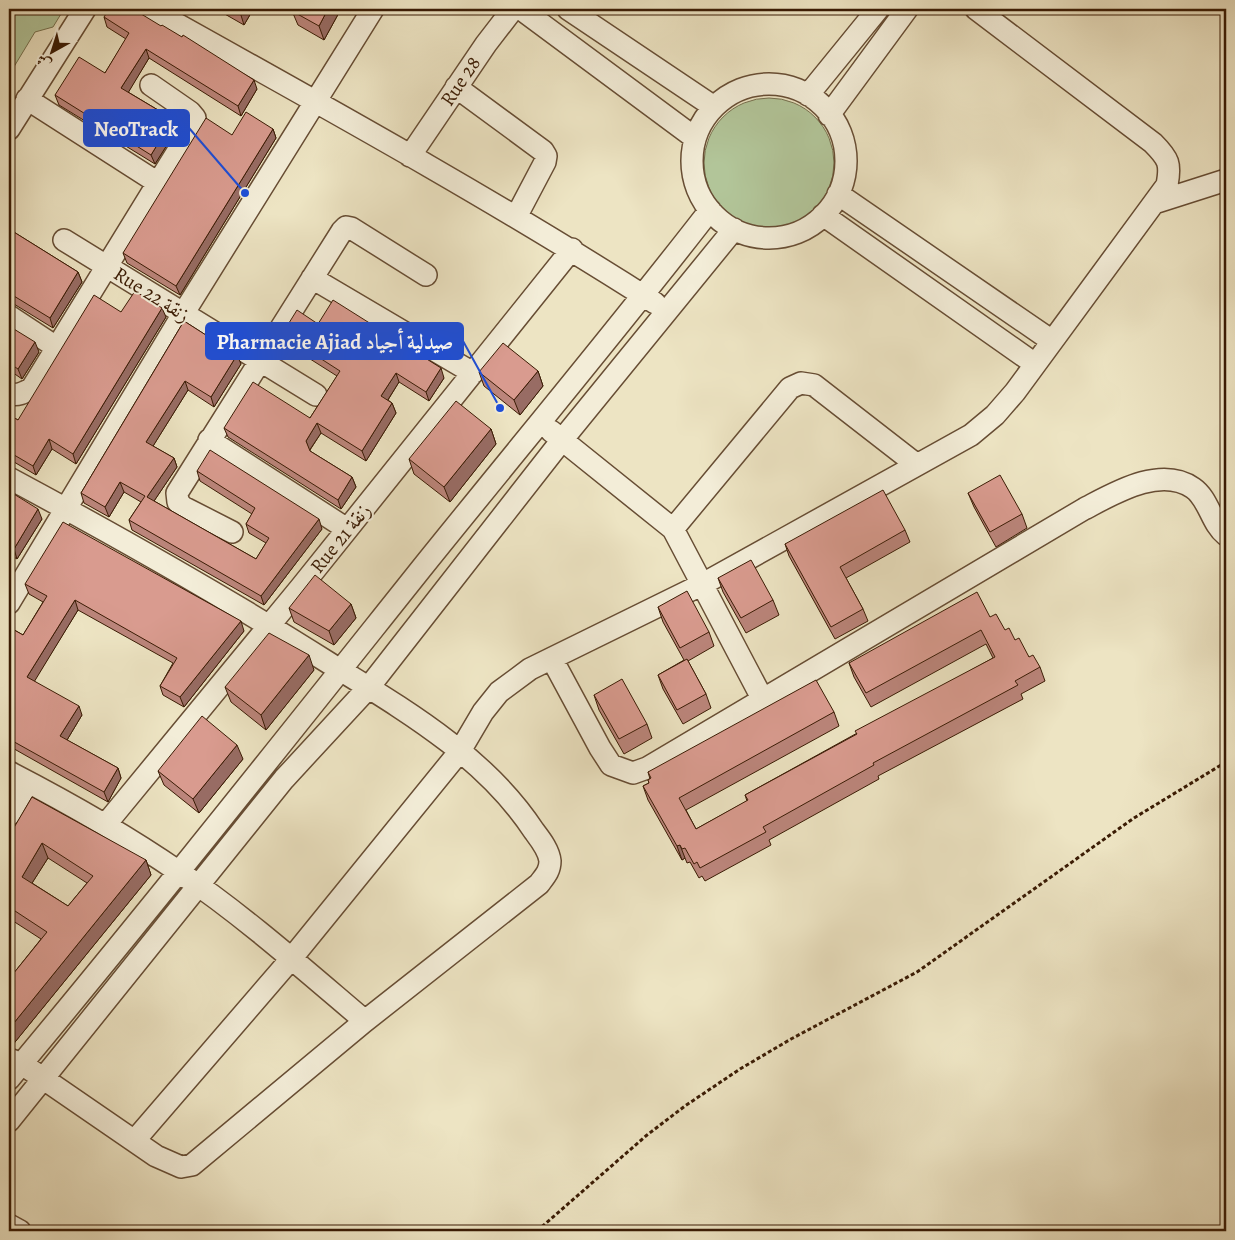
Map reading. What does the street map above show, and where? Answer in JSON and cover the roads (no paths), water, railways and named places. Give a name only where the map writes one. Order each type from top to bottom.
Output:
[{"type":"street","points":[[9,129],[85,9]]},
{"type":"street","points":[[150,9],[316,101],[572,249],[666,310]]},
{"type":"street","points":[[9,603],[183,314],[373,9]]},
{"type":"street","name":"Rue 28","points":[[410,156],[456,87],[513,9]]},
{"type":"street","points":[[521,9],[695,138]]},
{"type":"street","points":[[568,9],[656,70],[714,107]]},
{"type":"street","points":[[808,96],[878,9]]},
{"type":"street","points":[[829,115],[907,9]]},
{"type":"street","points":[[135,1140],[291,959],[460,751],[482,712],[499,692],[530,669],[700,584],[971,435],[995,415],[1015,392],[1154,204],[1167,185],[1170,168],[1165,155],[1153,143],[976,9]]},
{"type":"street","points":[[9,393],[12,395],[23,393],[32,388],[194,125],[195,118],[190,112],[151,85]]},
{"type":"street","points":[[754,86],[782,86],[808,96],[829,115],[839,130],[845,158],[844,176],[838,194],[823,216],[806,228],[786,236],[754,236],[734,229],[710,210],[700,196],[692,172],[695,138],[702,122],[714,107],[736,91],[754,86]]},
{"type":"street","points":[[456,87],[543,151],[546,156],[545,162],[516,217]]},
{"type":"street","points":[[28,99],[154,191]]},
{"type":"street","points":[[1154,204],[1226,180]]},
{"type":"street","points":[[838,194],[1052,341]]},
{"type":"street","points":[[9,478],[66,508],[270,625],[340,670],[369,687],[460,751],[518,807],[542,842],[550,859],[548,873],[539,884],[365,1021],[192,1165],[181,1167],[170,1164],[44,1079],[13,1067],[180,872],[340,670],[644,296],[710,210]]},
{"type":"street","points":[[823,216],[1035,364]]},
{"type":"street","points":[[232,532],[183,507],[176,497],[176,493],[258,360],[342,231],[346,228],[356,230],[426,275]]},
{"type":"street","points":[[9,1121],[284,780],[369,687],[562,440],[666,310],[734,229]]},
{"type":"street","name":"Rue 22 زنقة","points":[[64,240],[316,395]]},
{"type":"street","name":"Rue 21 زنقة","points":[[106,824],[348,529],[572,249]]},
{"type":"street","points":[[312,278],[472,373]]},
{"type":"street","points":[[9,316],[56,347]]},
{"type":"street","points":[[673,530],[790,388],[801,383],[814,385],[820,389],[918,465]]},
{"type":"street","points":[[540,422],[673,530],[763,700]]},
{"type":"street","points":[[209,440],[348,529]]},
{"type":"street","points":[[552,659],[611,765],[633,773],[647,768],[1084,509],[1126,487],[1147,481],[1174,481],[1193,488],[1226,535]]},
{"type":"street","points":[[9,772],[106,824],[180,872],[291,959],[365,1021]]},
{"type":"street","points":[[9,815],[28,782]]},
{"type":"street","points":[[9,1225],[20,1231]]},
{"type":"place","name":"NeoTrack","points":[[245,193]]},
{"type":"place","name":"Pharmacie Ajiad صيدلية أجياد","points":[[500,408]]}]
